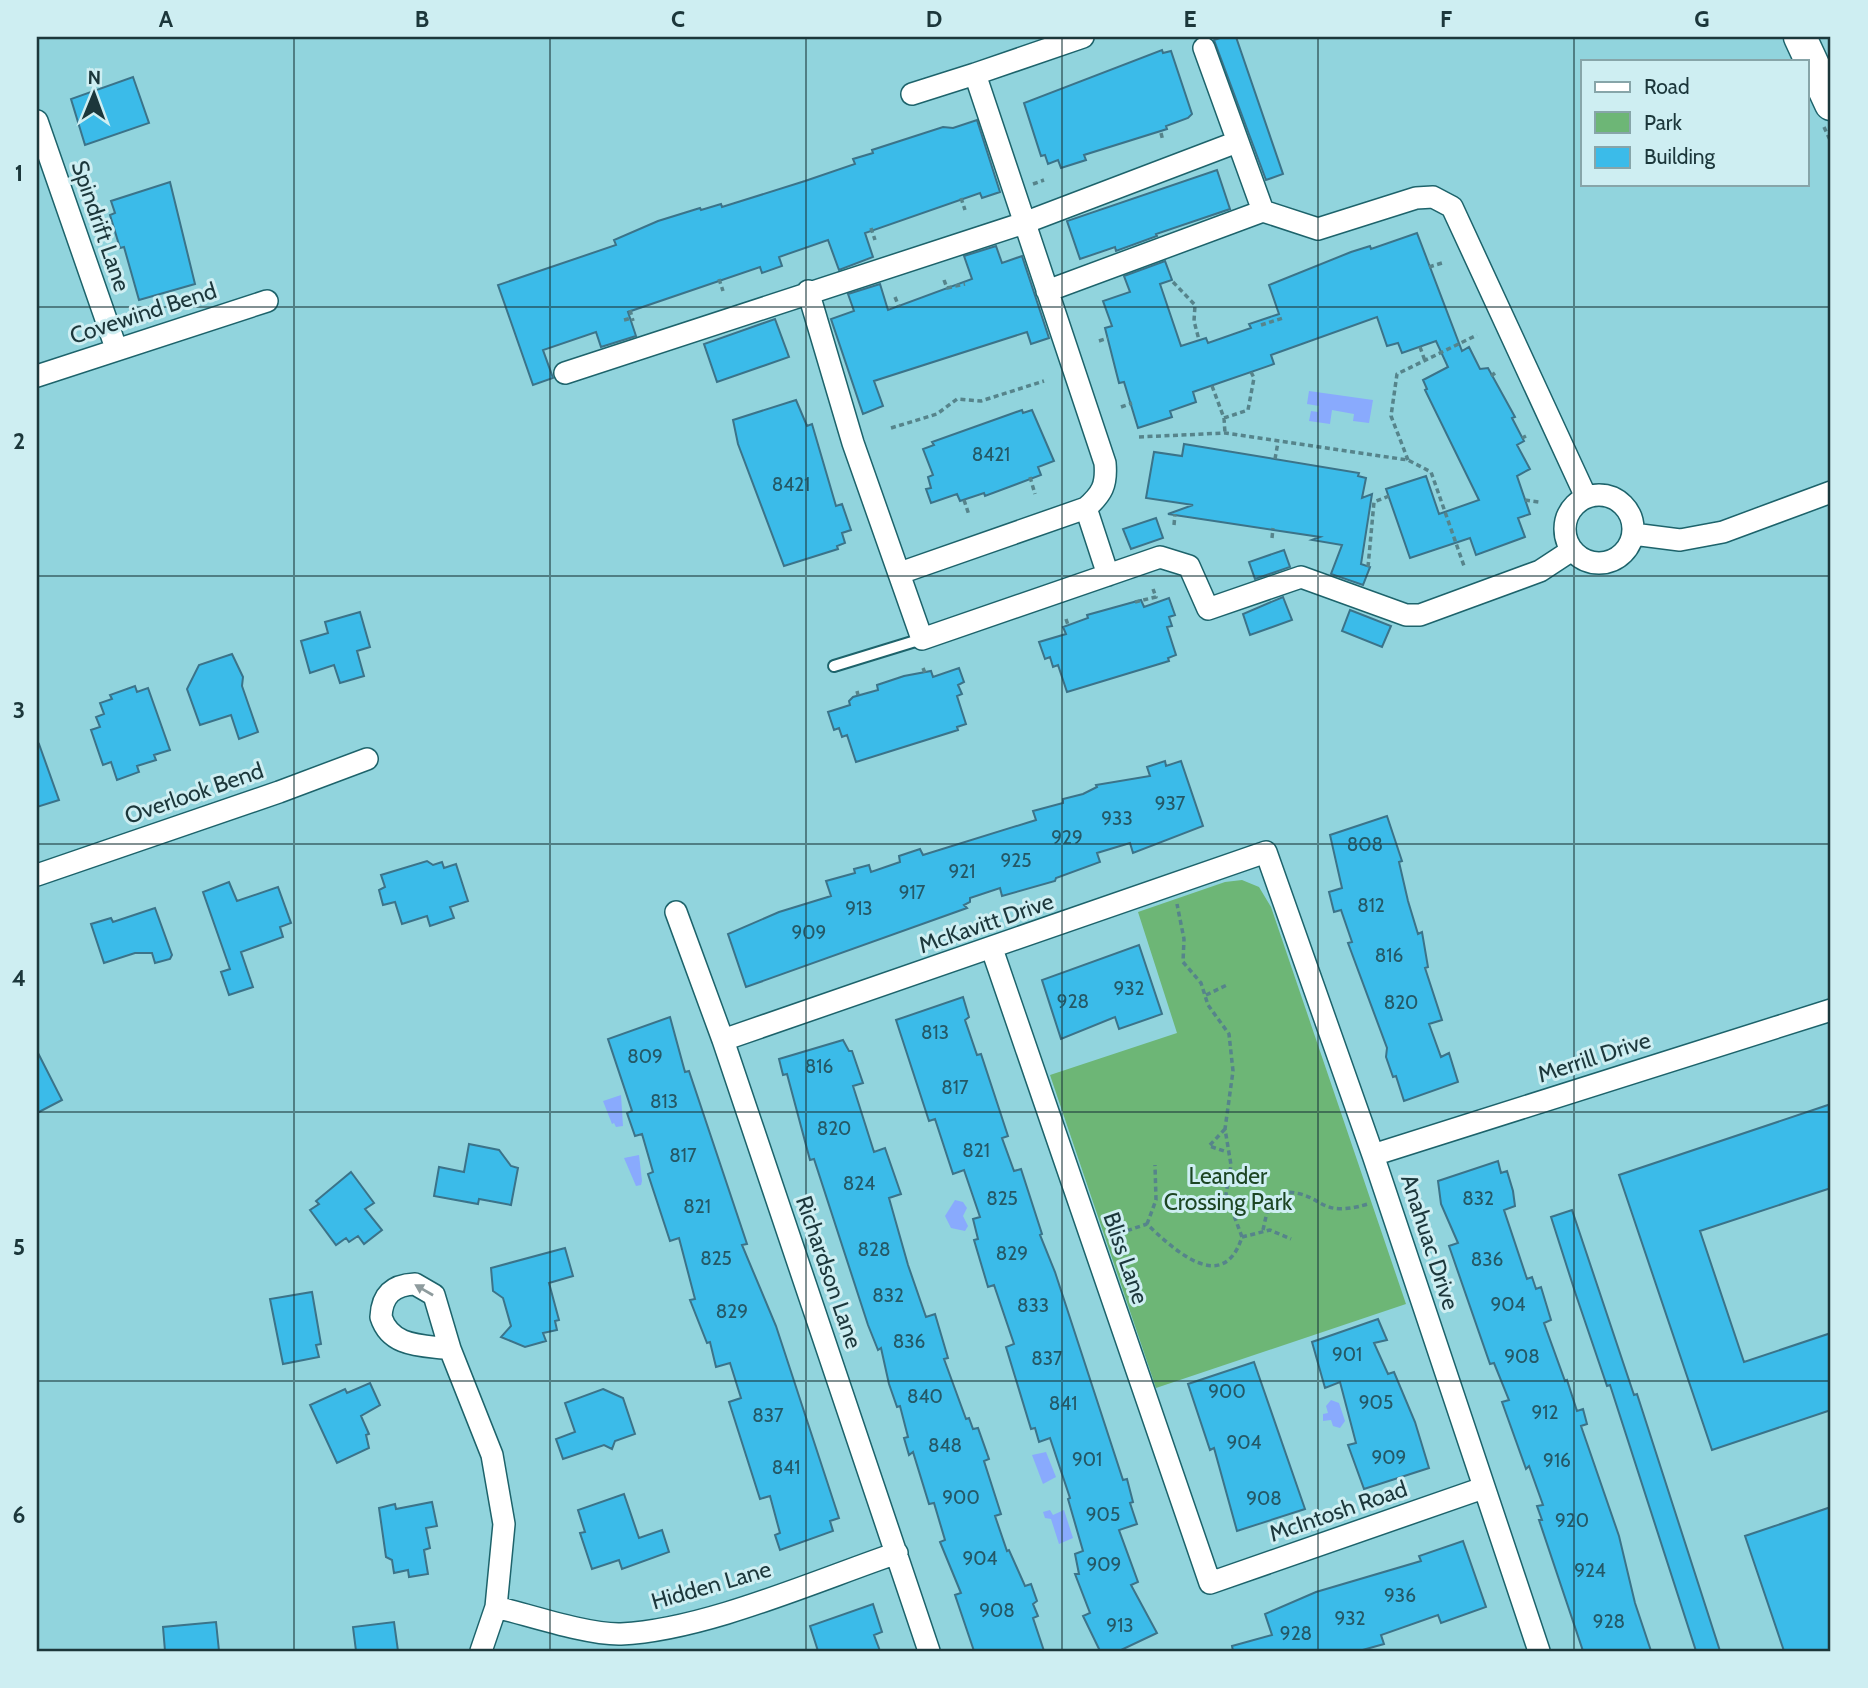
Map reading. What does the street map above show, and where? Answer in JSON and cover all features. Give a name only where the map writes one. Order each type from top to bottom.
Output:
[{"type":"main road","points":[[1800,37],[1831,104]]},
{"type":"street","points":[[912,94],[1083,37]]},
{"type":"street","points":[[1204,48],[1263,211]]},
{"type":"street","points":[[900,573],[1086,509],[1100,495],[1107,481],[1105,463],[975,74]]},
{"type":"street","name":"Spindrift Lane","points":[[37,121],[116,348]]},
{"type":"street","points":[[565,373],[1024,223],[1237,142]]},
{"type":"street","points":[[1047,291],[1263,211],[1318,229],[1416,198],[1433,197],[1452,207],[1586,497]]},
{"type":"street","points":[[808,292],[853,443],[922,639],[1160,557],[1189,566],[1208,609],[1301,577],[1406,615],[1420,615],[1541,571],[1572,550]]},
{"type":"street","name":"Covewind Bend","points":[[37,376],[116,348],[267,301]]},
{"type":"street","points":[[1633,534],[1680,540],[1723,532],[1831,492]]},
{"type":"street","points":[[1596,495],[1616,498],[1630,513],[1633,534],[1625,551],[1608,562],[1588,561],[1572,550],[1565,530],[1566,520],[1570,510],[1586,497],[1596,495]]},
{"type":"street","points":[[1086,509],[1108,575]]},
{"type":"street","name":"Overlook Bend","points":[[37,875],[367,759]]},
{"type":"street","name":"McKavitt Drive","points":[[723,1040],[1266,852]]},
{"type":"street","name":"Anahuac Drive","points":[[1266,852],[1373,1155],[1539,1651]]},
{"type":"street","name":"Richardson Lane","points":[[676,912],[723,1040],[929,1651]]},
{"type":"street","name":"Bliss Lane","points":[[992,949],[1210,1583]]},
{"type":"street","name":"Merrill Drive","points":[[1373,1155],[1831,1010]]},
{"type":"street","points":[[450,1349],[492,1455],[504,1524],[496,1607],[481,1651]]},
{"type":"street","name":"McIntosh Road","points":[[1210,1583],[1483,1488]]},
{"type":"street","name":"Hidden Lane","points":[[496,1607],[618,1634],[663,1628],[704,1619],[897,1553]]},
{"type":"lane","points":[[834,666],[922,639]]},
{"type":"path","points":[[1161,133],[1163,141]]},
{"type":"path","points":[[1030,186],[1045,180]]},
{"type":"path","points":[[961,198],[965,210]]},
{"type":"path","points":[[871,228],[875,240]]},
{"type":"path","points":[[1429,267],[1441,263]]},
{"type":"path","points":[[719,279],[723,291]]},
{"type":"path","points":[[944,280],[947,288],[965,284]]},
{"type":"path","points":[[1173,282],[1195,305],[1194,321],[1199,340]]},
{"type":"path","points":[[895,297],[899,307]]},
{"type":"path","points":[[624,320],[633,320],[630,310]]},
{"type":"path","points":[[1261,325],[1283,318]]},
{"type":"path","points":[[1408,460],[1391,416],[1397,374],[1477,335]]},
{"type":"path","points":[[1099,341],[1108,338]]},
{"type":"path","points":[[1420,347],[1425,361]]},
{"type":"path","points":[[1224,418],[1248,410],[1254,378],[1251,372]]},
{"type":"path","points":[[891,428],[937,414],[957,399],[981,401],[1044,381]]},
{"type":"path","points":[[1212,386],[1224,418],[1224,433]]},
{"type":"path","points":[[1121,407],[1132,403]]},
{"type":"path","points":[[1139,437],[1224,433],[1408,460],[1431,472],[1464,566]]},
{"type":"path","points":[[1275,459],[1278,442]]},
{"type":"path","points":[[1030,477],[1035,494]]},
{"type":"path","points":[[1368,566],[1373,540],[1374,502],[1389,496]]},
{"type":"path","points":[[964,500],[969,515]]},
{"type":"path","points":[[1525,500],[1539,502]]},
{"type":"path","points":[[1438,511],[1444,509]]},
{"type":"path","points":[[1174,525],[1175,514]]},
{"type":"path","points":[[1365,516],[1372,518]]},
{"type":"path","points":[[1272,538],[1273,528]]},
{"type":"path","points":[[1454,537],[1460,535]]},
{"type":"path","points":[[1135,602],[1156,597],[1153,589]]},
{"type":"path","points":[[1066,619],[1068,625]]},
{"type":"path","points":[[1147,1224],[1177,1252],[1204,1265],[1224,1262],[1238,1248],[1241,1237],[1226,1194],[1231,1166],[1225,1129],[1233,1071],[1229,1034],[1217,1021],[1201,983],[1183,962],[1184,939],[1177,904]]},
{"type":"path","points":[[1206,995],[1227,985]]},
{"type":"path","points":[[1225,1129],[1209,1146],[1228,1152]]},
{"type":"path","points":[[1147,1224],[1156,1200],[1155,1166]]},
{"type":"path","points":[[1263,1230],[1269,1203],[1287,1192],[1304,1195],[1335,1210],[1368,1204]]},
{"type":"path","points":[[1111,1236],[1147,1224]]},
{"type":"path","points":[[1241,1237],[1263,1230],[1278,1231],[1292,1239]]},
{"type":"green space","name":"Leander Crossing Park","points":[[1242,880],[1259,887],[1271,907],[1406,1304],[1156,1388],[1050,1075],[1177,1033],[1138,912],[1225,882]]},
{"type":"water","points":[[1309,391],[1373,400],[1369,423],[1353,421],[1354,414],[1332,410],[1330,424],[1309,421],[1311,411],[1318,412],[1319,406],[1307,404]]},
{"type":"water","points":[[621,1095],[623,1126],[616,1127],[612,1124],[603,1101]]},
{"type":"water","points":[[639,1155],[642,1181],[641,1185],[636,1186],[624,1158]]},
{"type":"water","points":[[955,1200],[963,1202],[967,1208],[963,1216],[968,1226],[965,1231],[951,1228],[945,1216]]},
{"type":"water","points":[[1331,1400],[1339,1403],[1345,1421],[1340,1428],[1333,1426],[1331,1420],[1323,1421],[1323,1414],[1328,1413],[1326,1406]]},
{"type":"water","points":[[1046,1452],[1056,1477],[1043,1484],[1032,1455]]},
{"type":"water","points":[[1050,1510],[1053,1515],[1064,1510],[1073,1538],[1059,1544],[1051,1519],[1045,1518],[1043,1512]]},
{"type":"building","points":[[1236,37],[1283,174],[1266,180],[1214,40]]},
{"type":"building","points":[[1162,50],[1163,53],[1171,51],[1192,114],[1188,118],[1166,126],[1167,129],[1084,155],[1086,160],[1061,168],[1058,160],[1048,164],[1045,155],[1041,156],[1024,103]]},
{"type":"building","points":[[133,77],[149,123],[85,145],[71,99]]},
{"type":"building","points":[[977,120],[1000,192],[982,198],[980,193],[865,233],[873,257],[839,270],[828,240],[779,257],[782,266],[762,273],[760,267],[628,312],[636,336],[601,347],[596,332],[543,350],[553,378],[533,385],[498,285],[616,245],[614,240],[658,221],[700,208],[701,210],[721,204],[722,207],[805,181],[855,164],[853,159],[873,153],[872,150],[943,127],[953,128]]},
{"type":"building","points":[[1217,170],[1230,209],[1156,234],[1157,236],[1116,251],[1115,247],[1080,259],[1067,221]]},
{"type":"building","points":[[170,182],[195,284],[139,300],[124,247],[120,248],[110,215],[115,213],[111,201]]},
{"type":"building","points":[[1417,233],[1462,351],[1469,347],[1480,369],[1488,368],[1515,417],[1512,418],[1524,441],[1517,445],[1530,469],[1517,476],[1530,514],[1518,518],[1525,537],[1476,555],[1470,538],[1410,558],[1386,489],[1426,476],[1439,514],[1479,500],[1425,390],[1427,389],[1423,380],[1448,367],[1436,341],[1402,353],[1398,343],[1387,346],[1377,317],[1271,355],[1274,364],[1193,392],[1196,402],[1170,411],[1172,417],[1138,428],[1124,382],[1119,383],[1105,328],[1112,326],[1103,301],[1130,292],[1124,276],[1165,261],[1172,280],[1160,284],[1181,346],[1206,338],[1208,343],[1251,328],[1249,324],[1279,314],[1269,285],[1351,252],[1370,246],[1371,249]]},
{"type":"building","points":[[996,246],[1002,263],[1022,256],[1049,338],[1031,344],[1027,332],[874,381],[883,406],[863,414],[831,319],[854,311],[848,294],[880,284],[888,310],[972,279],[964,256]]},
{"type":"building","points":[[775,319],[789,357],[717,382],[704,344]]},
{"type":"building","points":[[796,400],[807,426],[812,424],[836,506],[842,504],[851,530],[842,533],[845,543],[837,546],[838,549],[784,566],[738,444],[733,420]]},
{"type":"building","points":[[1022,410],[1023,413],[1032,410],[1054,461],[1038,467],[1041,475],[985,496],[984,493],[960,501],[957,494],[931,503],[926,489],[931,488],[928,477],[933,475],[923,449],[934,445],[932,442]]},
{"type":"building","points":[[1184,444],[1359,473],[1358,476],[1366,478],[1362,498],[1372,494],[1361,564],[1370,567],[1363,585],[1331,574],[1342,545],[1312,540],[1320,537],[1168,514],[1193,505],[1146,498],[1154,452],[1182,456]]},
{"type":"building","points":[[1156,518],[1163,538],[1131,549],[1123,529]]},
{"type":"building","points":[[1284,550],[1290,567],[1255,579],[1249,562]]},
{"type":"building","points":[[1283,597],[1292,620],[1250,635],[1243,614]]},
{"type":"building","points":[[1169,598],[1175,615],[1169,617],[1172,626],[1167,627],[1176,655],[1168,658],[1169,661],[1067,692],[1058,665],[1053,667],[1050,657],[1045,659],[1039,642],[1066,634],[1063,627],[1088,618],[1087,615],[1141,600],[1144,607]]},
{"type":"building","points":[[1350,610],[1391,626],[1382,647],[1342,631]]},
{"type":"building","points":[[360,612],[370,647],[357,651],[364,676],[340,683],[334,665],[310,673],[301,641],[328,633],[325,622]]},
{"type":"building","points":[[232,654],[243,677],[242,686],[258,732],[239,739],[231,715],[200,725],[187,689],[199,665]]},
{"type":"building","points":[[959,668],[964,682],[958,685],[962,694],[957,696],[966,724],[957,727],[958,730],[856,762],[847,735],[842,737],[839,728],[834,730],[828,712],[850,705],[849,701],[853,697],[878,690],[877,685],[931,671],[933,677]]},
{"type":"building","points":[[135,686],[137,692],[148,688],[170,750],[154,755],[156,760],[137,766],[139,772],[117,780],[111,762],[103,765],[91,730],[100,727],[96,717],[104,714],[100,703],[112,699],[110,695]]},
{"type":"building","points":[[39,744],[59,800],[37,807],[37,745]]},
{"type":"building","points":[[1165,761],[1166,766],[1181,761],[1203,826],[1133,853],[1130,843],[1097,853],[1100,862],[1056,878],[1055,881],[1002,896],[1000,888],[970,898],[970,902],[964,905],[967,908],[746,987],[728,934],[779,912],[831,896],[826,881],[855,873],[854,869],[869,865],[871,872],[900,862],[899,856],[920,849],[923,855],[1036,820],[1033,811],[1063,803],[1063,799],[1083,794],[1097,787],[1096,785],[1150,776],[1147,767]]},
{"type":"building","points":[[1387,816],[1402,861],[1399,862],[1418,934],[1422,932],[1428,967],[1425,968],[1442,1020],[1429,1024],[1441,1057],[1449,1053],[1458,1082],[1404,1101],[1396,1076],[1393,1077],[1386,1057],[1387,1048],[1348,943],[1352,942],[1341,910],[1334,912],[1329,892],[1342,888],[1330,835]]},
{"type":"building","points":[[427,861],[433,865],[442,862],[444,868],[456,864],[468,901],[450,907],[454,918],[430,926],[427,916],[402,924],[395,902],[383,905],[379,890],[385,887],[381,875]]},
{"type":"building","points":[[229,882],[237,901],[278,887],[291,923],[280,927],[283,937],[241,952],[253,987],[229,995],[221,972],[230,969],[203,892]]},
{"type":"building","points":[[155,908],[172,955],[170,959],[155,963],[152,953],[135,953],[104,963],[91,924],[111,918],[113,922]]},
{"type":"building","points":[[1139,945],[1162,1014],[1119,1029],[1115,1017],[1061,1039],[1042,980]]},
{"type":"building","points":[[963,997],[969,1017],[965,1020],[977,1055],[981,1054],[1008,1136],[1002,1138],[1014,1171],[1021,1169],[1042,1234],[1040,1235],[1055,1272],[1123,1480],[1127,1479],[1133,1502],[1130,1503],[1137,1524],[1119,1530],[1138,1582],[1131,1585],[1157,1633],[1119,1651],[1100,1651],[1083,1616],[1090,1613],[1075,1574],[1079,1574],[1075,1554],[1083,1551],[1068,1499],[1070,1498],[1050,1438],[1039,1442],[1035,1428],[1031,1429],[1006,1347],[1014,1344],[994,1285],[988,1287],[974,1240],[978,1239],[973,1219],[980,1217],[964,1170],[953,1174],[935,1119],[929,1121],[896,1020]]},
{"type":"building","points":[[670,1017],[685,1072],[689,1071],[747,1244],[742,1245],[776,1326],[839,1518],[830,1521],[833,1531],[780,1550],[775,1535],[780,1533],[770,1496],[760,1499],[729,1402],[741,1398],[730,1363],[716,1367],[710,1342],[707,1343],[690,1300],[695,1299],[679,1238],[670,1241],[648,1174],[653,1172],[642,1134],[635,1136],[627,1113],[632,1111],[608,1039]]},
{"type":"building","points":[[843,1040],[849,1051],[852,1051],[863,1083],[853,1086],[874,1152],[885,1148],[901,1194],[889,1198],[908,1265],[926,1317],[935,1314],[948,1358],[944,1359],[966,1419],[969,1418],[973,1429],[978,1428],[989,1459],[984,1461],[1001,1514],[995,1516],[1007,1551],[1009,1550],[1025,1586],[1031,1584],[1037,1601],[1033,1604],[1038,1616],[1033,1618],[1044,1651],[974,1651],[955,1595],[961,1593],[940,1542],[945,1540],[934,1503],[929,1504],[913,1452],[909,1455],[904,1438],[908,1437],[900,1406],[897,1407],[889,1384],[881,1348],[878,1350],[868,1325],[814,1159],[810,1160],[787,1074],[783,1075],[779,1059]]},
{"type":"building","points":[[37,1051],[62,1100],[37,1113]]},
{"type":"building","points":[[1831,1104],[1831,1188],[1700,1231],[1744,1362],[1831,1333],[1831,1410],[1712,1450],[1619,1175]]},
{"type":"building","points":[[469,1144],[499,1150],[511,1166],[518,1168],[511,1205],[479,1199],[478,1204],[434,1196],[439,1167],[464,1172]]},
{"type":"building","points":[[1498,1161],[1501,1173],[1507,1171],[1515,1206],[1504,1210],[1527,1279],[1532,1277],[1536,1289],[1541,1287],[1551,1320],[1544,1323],[1565,1381],[1567,1380],[1577,1411],[1583,1409],[1587,1424],[1581,1426],[1619,1536],[1635,1603],[1651,1651],[1583,1651],[1539,1520],[1542,1520],[1537,1506],[1543,1505],[1529,1466],[1526,1469],[1502,1402],[1509,1400],[1494,1363],[1490,1364],[1449,1246],[1458,1243],[1441,1204],[1438,1181]]},
{"type":"building","points":[[351,1172],[374,1203],[365,1209],[382,1230],[364,1244],[358,1236],[349,1242],[346,1238],[336,1245],[310,1210],[319,1204],[316,1201]]},
{"type":"building","points":[[1572,1210],[1634,1395],[1637,1394],[1720,1651],[1696,1651],[1610,1385],[1607,1386],[1576,1295],[1551,1217]]},
{"type":"building","points":[[565,1248],[573,1276],[549,1283],[559,1320],[555,1321],[557,1330],[543,1333],[546,1341],[525,1347],[501,1337],[511,1326],[503,1298],[493,1291],[491,1268]]},
{"type":"building","points":[[312,1292],[321,1344],[316,1345],[319,1357],[283,1364],[270,1299]]},
{"type":"building","points":[[1378,1319],[1387,1340],[1374,1343],[1388,1374],[1394,1372],[1415,1422],[1429,1468],[1364,1489],[1348,1445],[1356,1443],[1340,1382],[1325,1388],[1312,1342]]},
{"type":"building","points":[[1254,1362],[1305,1509],[1237,1531],[1214,1448],[1210,1450],[1188,1384]]},
{"type":"building","points":[[370,1383],[380,1405],[361,1416],[369,1434],[366,1435],[369,1448],[337,1463],[310,1405],[345,1389],[347,1393]]},
{"type":"building","points":[[603,1389],[623,1398],[635,1434],[615,1441],[612,1449],[604,1445],[563,1459],[556,1439],[575,1432],[565,1403]]},
{"type":"building","points":[[624,1494],[639,1538],[662,1530],[669,1552],[622,1569],[619,1560],[592,1569],[580,1533],[585,1532],[578,1510]]},
{"type":"building","points":[[432,1502],[437,1526],[426,1528],[430,1548],[424,1550],[428,1574],[409,1577],[408,1570],[394,1573],[392,1560],[386,1557],[379,1508],[395,1504],[396,1509]]},
{"type":"building","points":[[1831,1507],[1831,1651],[1784,1651],[1745,1536]]},
{"type":"building","points":[[1463,1541],[1486,1607],[1441,1623],[1438,1615],[1381,1635],[1384,1644],[1359,1651],[1233,1651],[1232,1646],[1272,1635],[1265,1614],[1316,1592],[1421,1561],[1419,1556]]},
{"type":"building","points":[[873,1604],[882,1632],[874,1635],[880,1651],[818,1651],[810,1626]]},
{"type":"building","points":[[216,1622],[219,1651],[165,1651],[163,1627]]},
{"type":"building","points":[[394,1622],[398,1651],[356,1651],[353,1627]]}]
